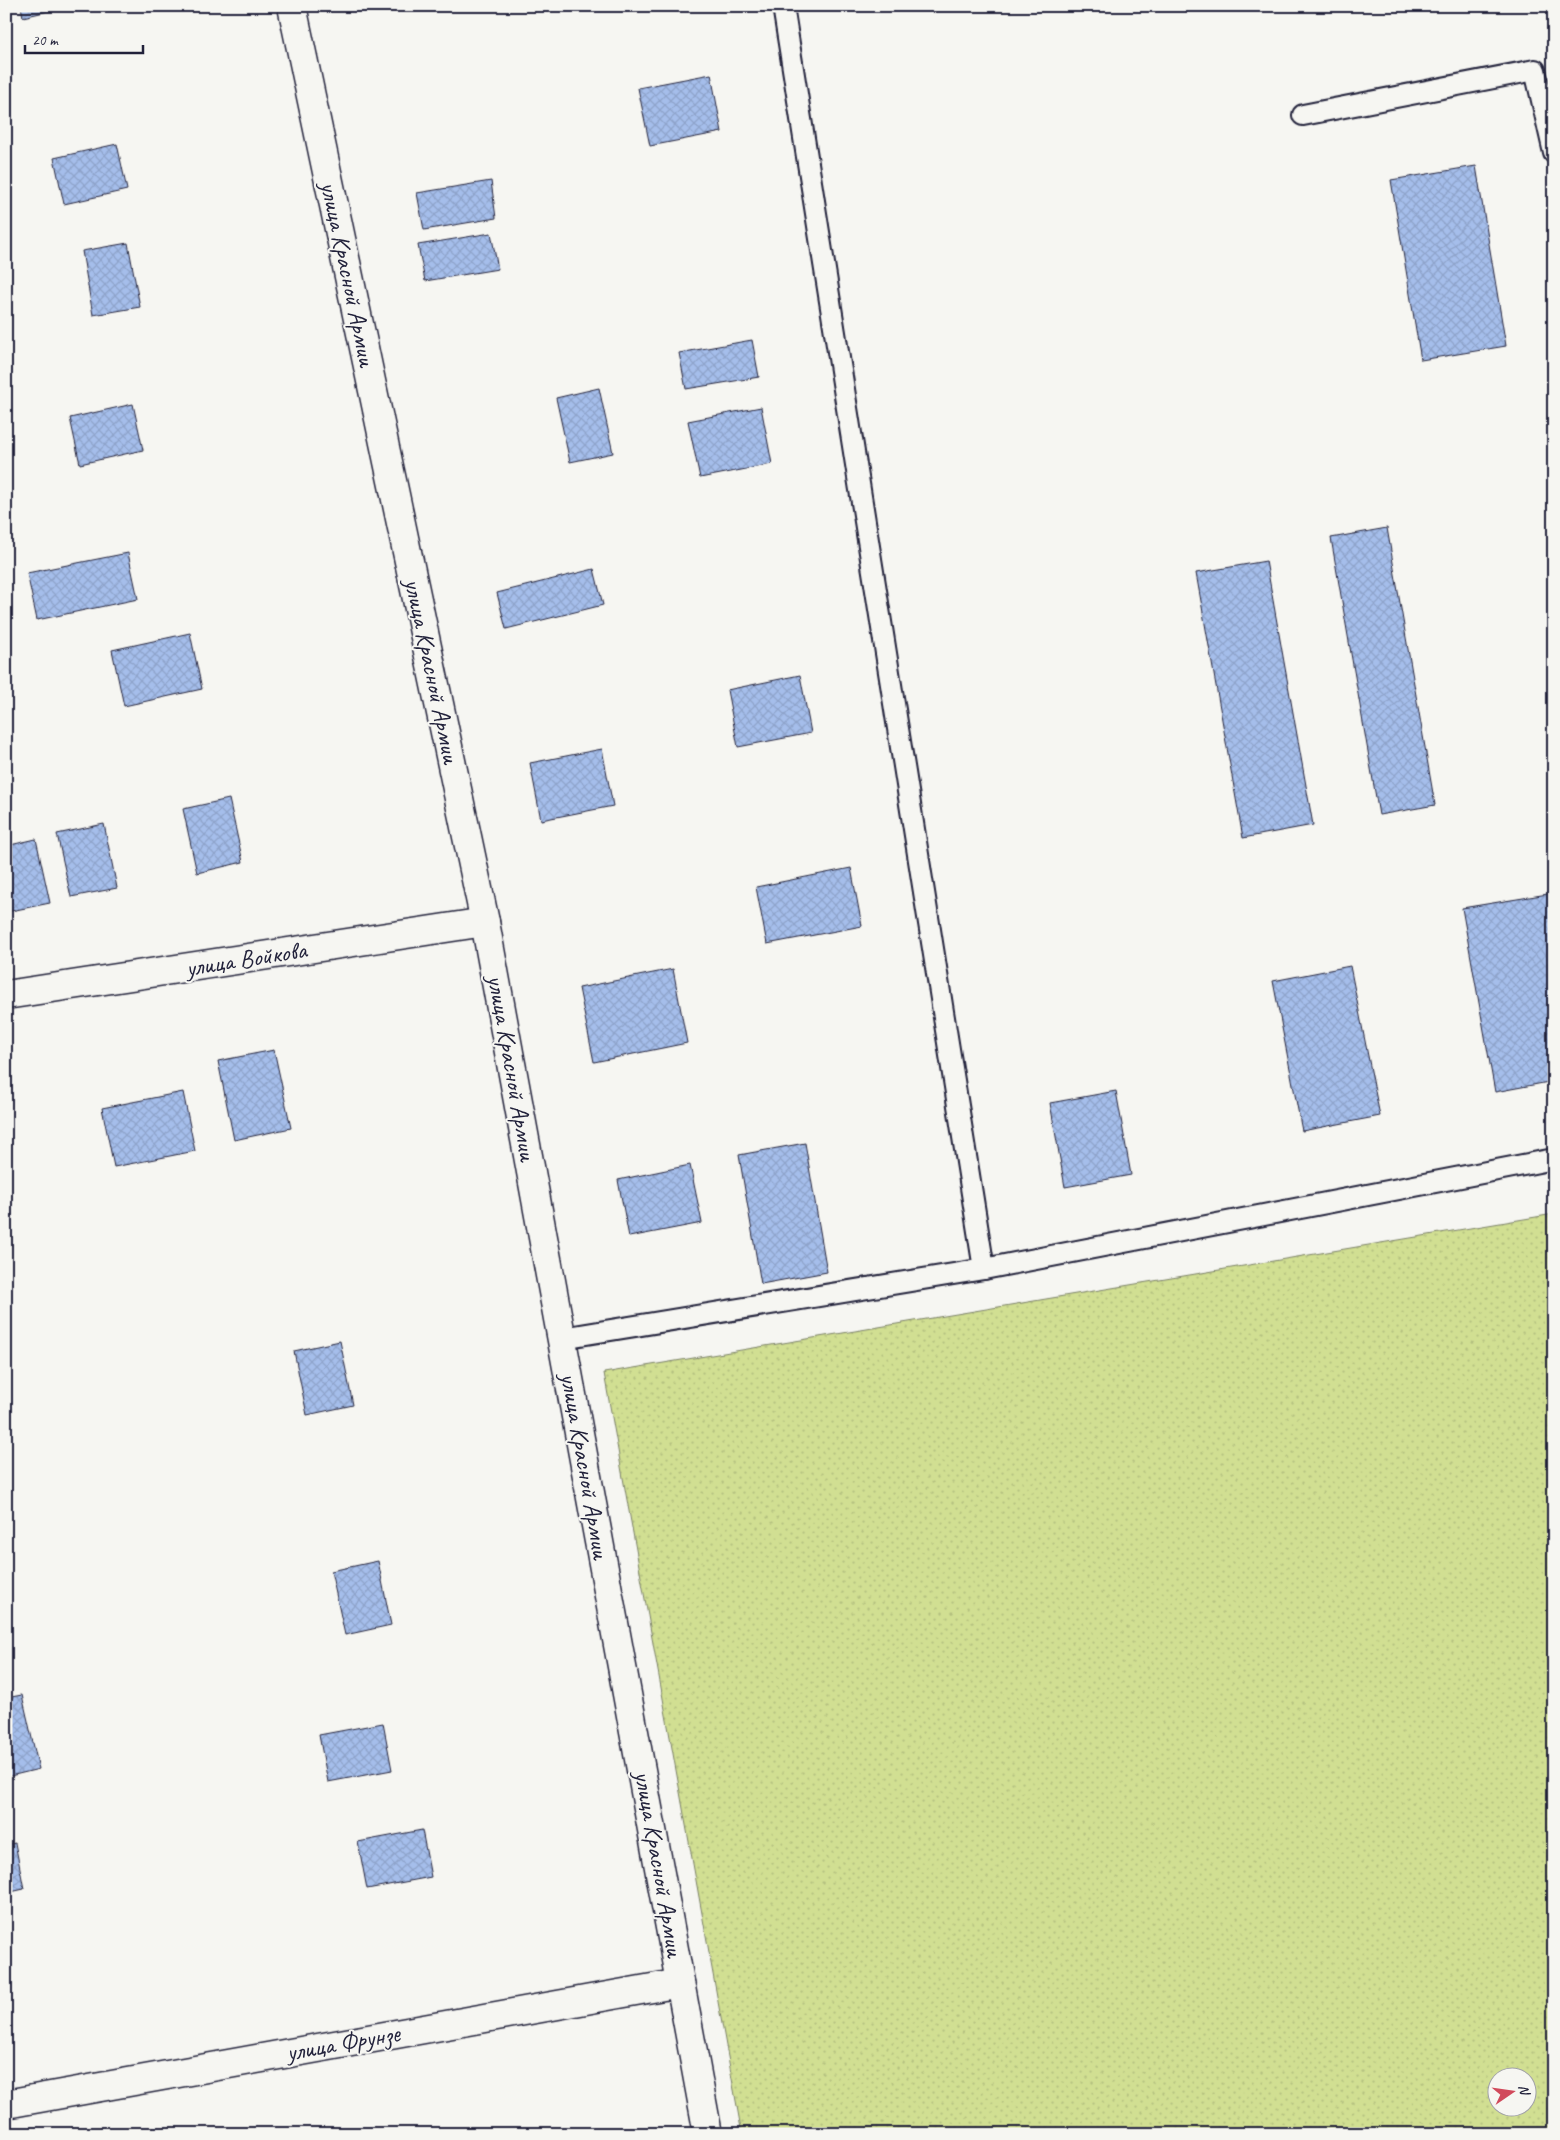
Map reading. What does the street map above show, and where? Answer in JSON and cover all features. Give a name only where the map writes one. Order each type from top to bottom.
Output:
[{"type":"street","name":"улица Красной Армии","points":[[292,6],[485,922],[708,2134]]},
{"type":"street","name":"улица Войкова","points":[[6,995],[485,922]]},
{"type":"street","name":"улица Фрунзе","points":[[6,2104],[680,1982]]},
{"type":"lane","points":[[783,6],[984,1269]]},
{"type":"lane","points":[[1303,115],[1535,70],[1554,154]]},
{"type":"lane","points":[[562,1338],[984,1269],[1554,1159]]},
{"type":"green space","points":[[1554,1214],[1554,2134],[742,2134],[604,1373]]},
{"type":"building","points":[[21,6],[70,6],[23,17]]},
{"type":"building","points":[[711,74],[722,132],[650,146],[638,88]]},
{"type":"building","points":[[117,144],[127,190],[64,204],[54,158]]},
{"type":"building","points":[[1476,166],[1506,346],[1421,360],[1391,180]]},
{"type":"building","points":[[491,181],[496,218],[424,230],[417,193]]},
{"type":"building","points":[[491,233],[498,269],[425,281],[418,245]]},
{"type":"building","points":[[128,243],[140,307],[93,315],[82,251]]},
{"type":"building","points":[[752,340],[759,377],[686,389],[679,353]]},
{"type":"building","points":[[599,388],[613,453],[570,462],[556,398]]},
{"type":"building","points":[[133,404],[143,450],[80,464],[70,418]]},
{"type":"building","points":[[761,407],[772,464],[700,478],[688,421]]},
{"type":"building","points":[[1387,528],[1435,805],[1379,815],[1331,538]]},
{"type":"building","points":[[128,553],[138,599],[37,620],[27,573]]},
{"type":"building","points":[[1266,561],[1313,825],[1243,838],[1196,573]]},
{"type":"building","points":[[594,569],[603,605],[506,629],[497,593]]},
{"type":"building","points":[[190,633],[202,689],[124,706],[112,650]]},
{"type":"building","points":[[800,675],[811,733],[738,747],[727,690]]},
{"type":"building","points":[[602,749],[613,806],[541,820],[530,763]]},
{"type":"building","points":[[229,799],[243,862],[197,873],[183,809]]},
{"type":"building","points":[[104,824],[117,888],[71,897],[57,834]]},
{"type":"building","points":[[36,839],[50,903],[6,912],[6,846]]},
{"type":"building","points":[[851,868],[862,926],[767,944],[756,887]]},
{"type":"building","points":[[1554,893],[1554,1081],[1495,1092],[1462,908]]},
{"type":"building","points":[[1350,966],[1380,1116],[1302,1131],[1273,981]]},
{"type":"building","points":[[673,969],[687,1043],[594,1062],[579,988]]},
{"type":"building","points":[[274,1050],[291,1128],[234,1140],[218,1061]]},
{"type":"building","points":[[1116,1091],[1131,1175],[1065,1187],[1050,1103]]},
{"type":"building","points":[[183,1092],[195,1151],[114,1167],[102,1108]]},
{"type":"building","points":[[805,1143],[827,1272],[761,1284],[739,1155]]},
{"type":"building","points":[[690,1165],[702,1223],[629,1237],[618,1180]]},
{"type":"building","points":[[340,1341],[353,1405],[307,1415],[294,1351]]},
{"type":"building","points":[[378,1561],[391,1625],[345,1635],[331,1571]]},
{"type":"building","points":[[22,1695],[39,1769],[6,1777],[6,1698]]},
{"type":"building","points":[[383,1723],[392,1770],[328,1782],[319,1735]]},
{"type":"building","points":[[422,1830],[431,1877],[367,1889],[358,1842]]},
{"type":"building","points":[[15,1843],[24,1889],[6,1893],[6,1845]]}]
